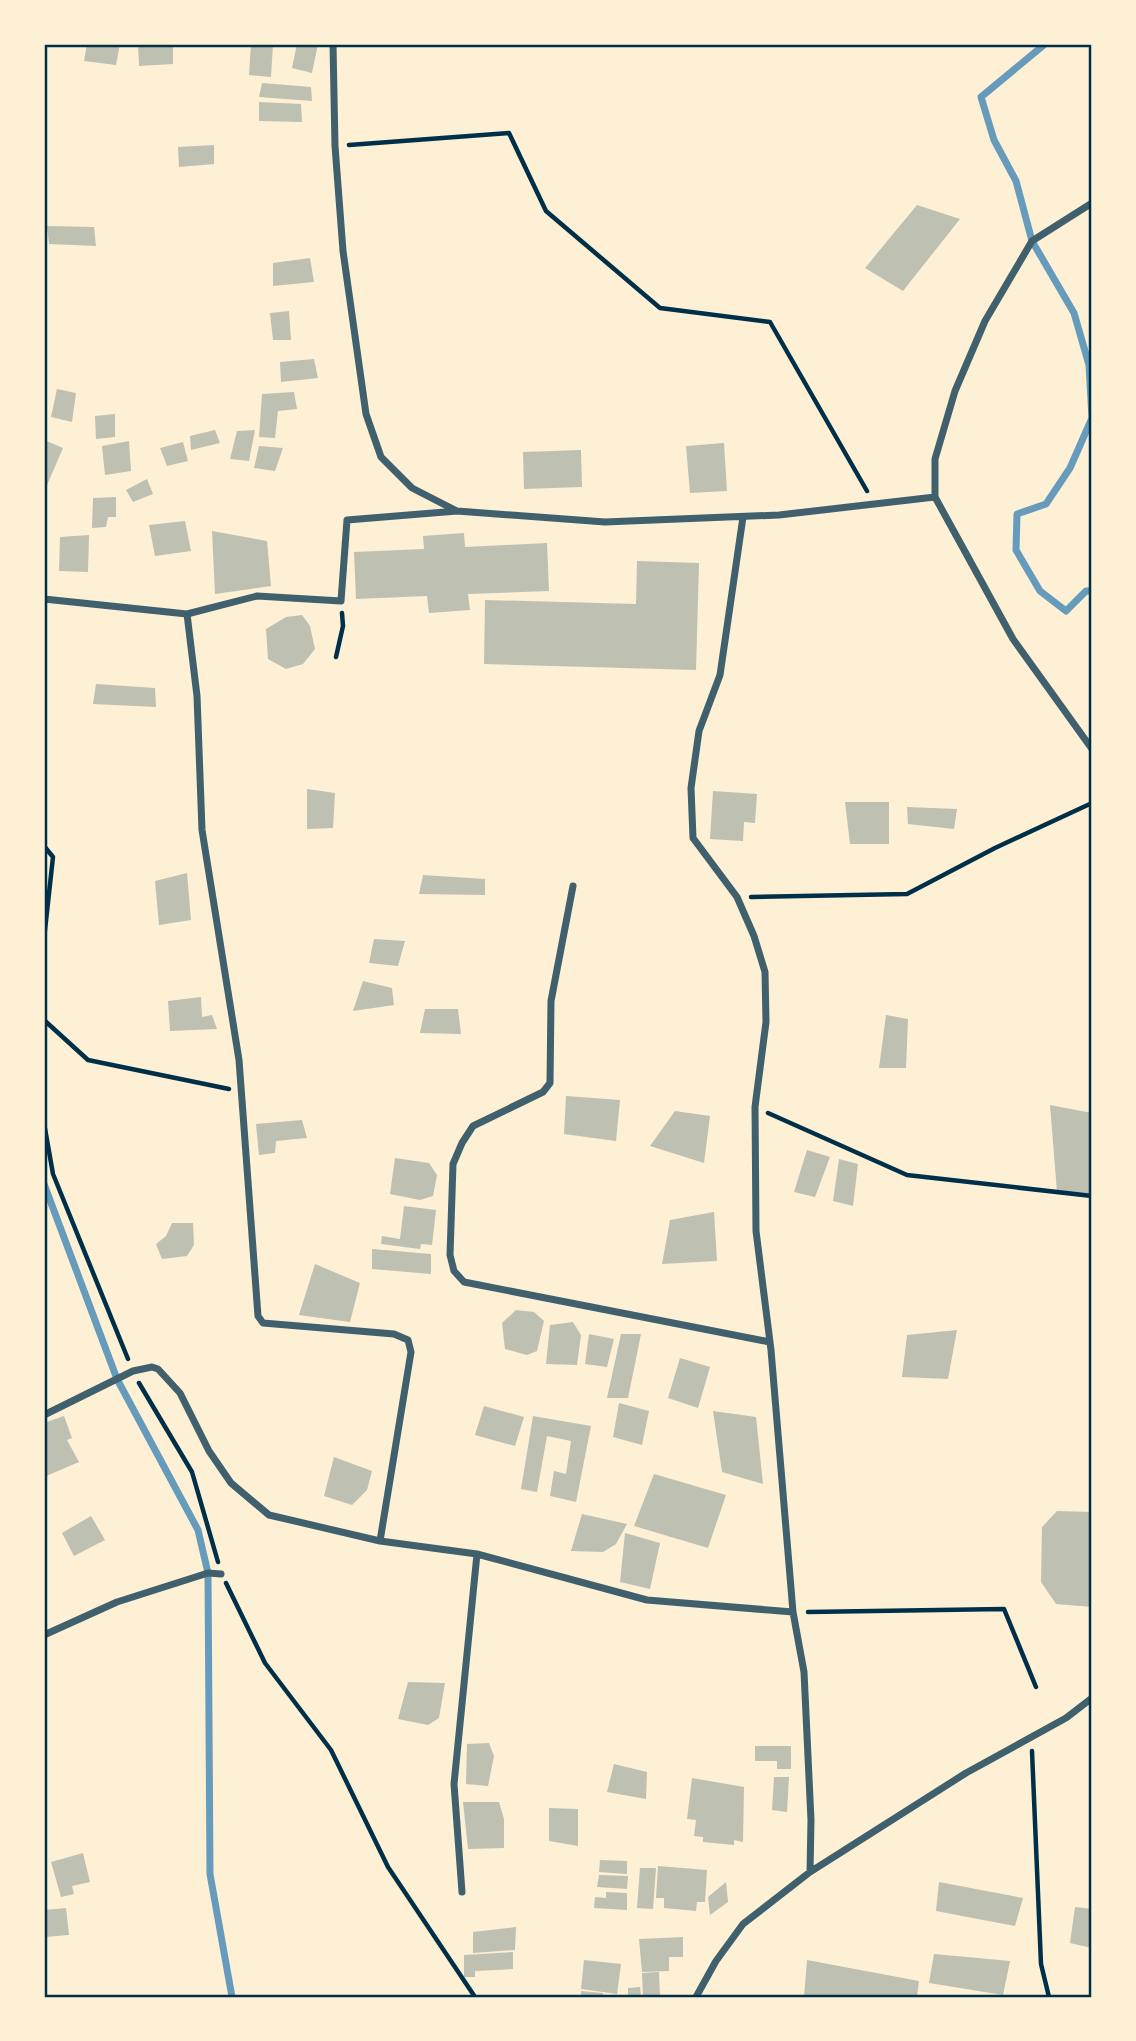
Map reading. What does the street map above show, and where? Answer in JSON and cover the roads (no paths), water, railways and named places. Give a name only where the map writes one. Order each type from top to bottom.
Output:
[{"type":"street","points":[[332,44],[335,146],[343,251],[366,414],[381,457],[412,488],[457,511]]},
{"type":"street","points":[[1092,203],[1031,241],[985,321],[955,391],[935,459],[935,497],[1013,639],[1092,749]]},
{"type":"street","points":[[44,599],[187,614],[257,596],[341,601],[347,520],[457,511],[605,522],[743,517],[935,497]]},
{"type":"street","points":[[743,517],[720,675],[699,730],[691,788],[694,838],[737,897],[754,936],[765,972],[766,1022],[755,1107],[756,1231],[770,1342],[793,1612],[804,1672],[811,1820],[810,1872]]},
{"type":"street","points":[[187,614],[197,696],[202,830],[239,1060],[258,1317],[263,1323],[394,1334],[403,1337],[411,1345],[380,1541]]},
{"type":"street","points":[[573,886],[551,1002],[550,1083],[543,1092],[473,1126],[462,1143],[453,1164],[450,1255],[454,1271],[464,1282],[770,1342]]},
{"type":"street","points":[[44,1415],[133,1371],[146,1367],[158,1369],[180,1393],[209,1451],[231,1483],[269,1515],[380,1541],[477,1554],[647,1600],[793,1612]]},
{"type":"street","points":[[462,1892],[454,1784],[477,1554]]},
{"type":"street","points":[[44,1635],[117,1602],[208,1573],[222,1574]]},
{"type":"street","points":[[696,1997],[716,1961],[743,1924],[810,1872],[967,1773],[1066,1718],[1092,1698]]},
{"type":"waterway","points":[[1045,44],[981,97],[994,140],[1016,181],[1032,241],[1074,313],[1089,365],[1092,418],[1070,468],[1046,504],[1017,514],[1016,550],[1040,591],[1066,611],[1086,591],[1092,591]]},
{"type":"waterway","points":[[44,1184],[117,1379],[198,1530],[208,1573],[210,1874],[232,1997]]}]
